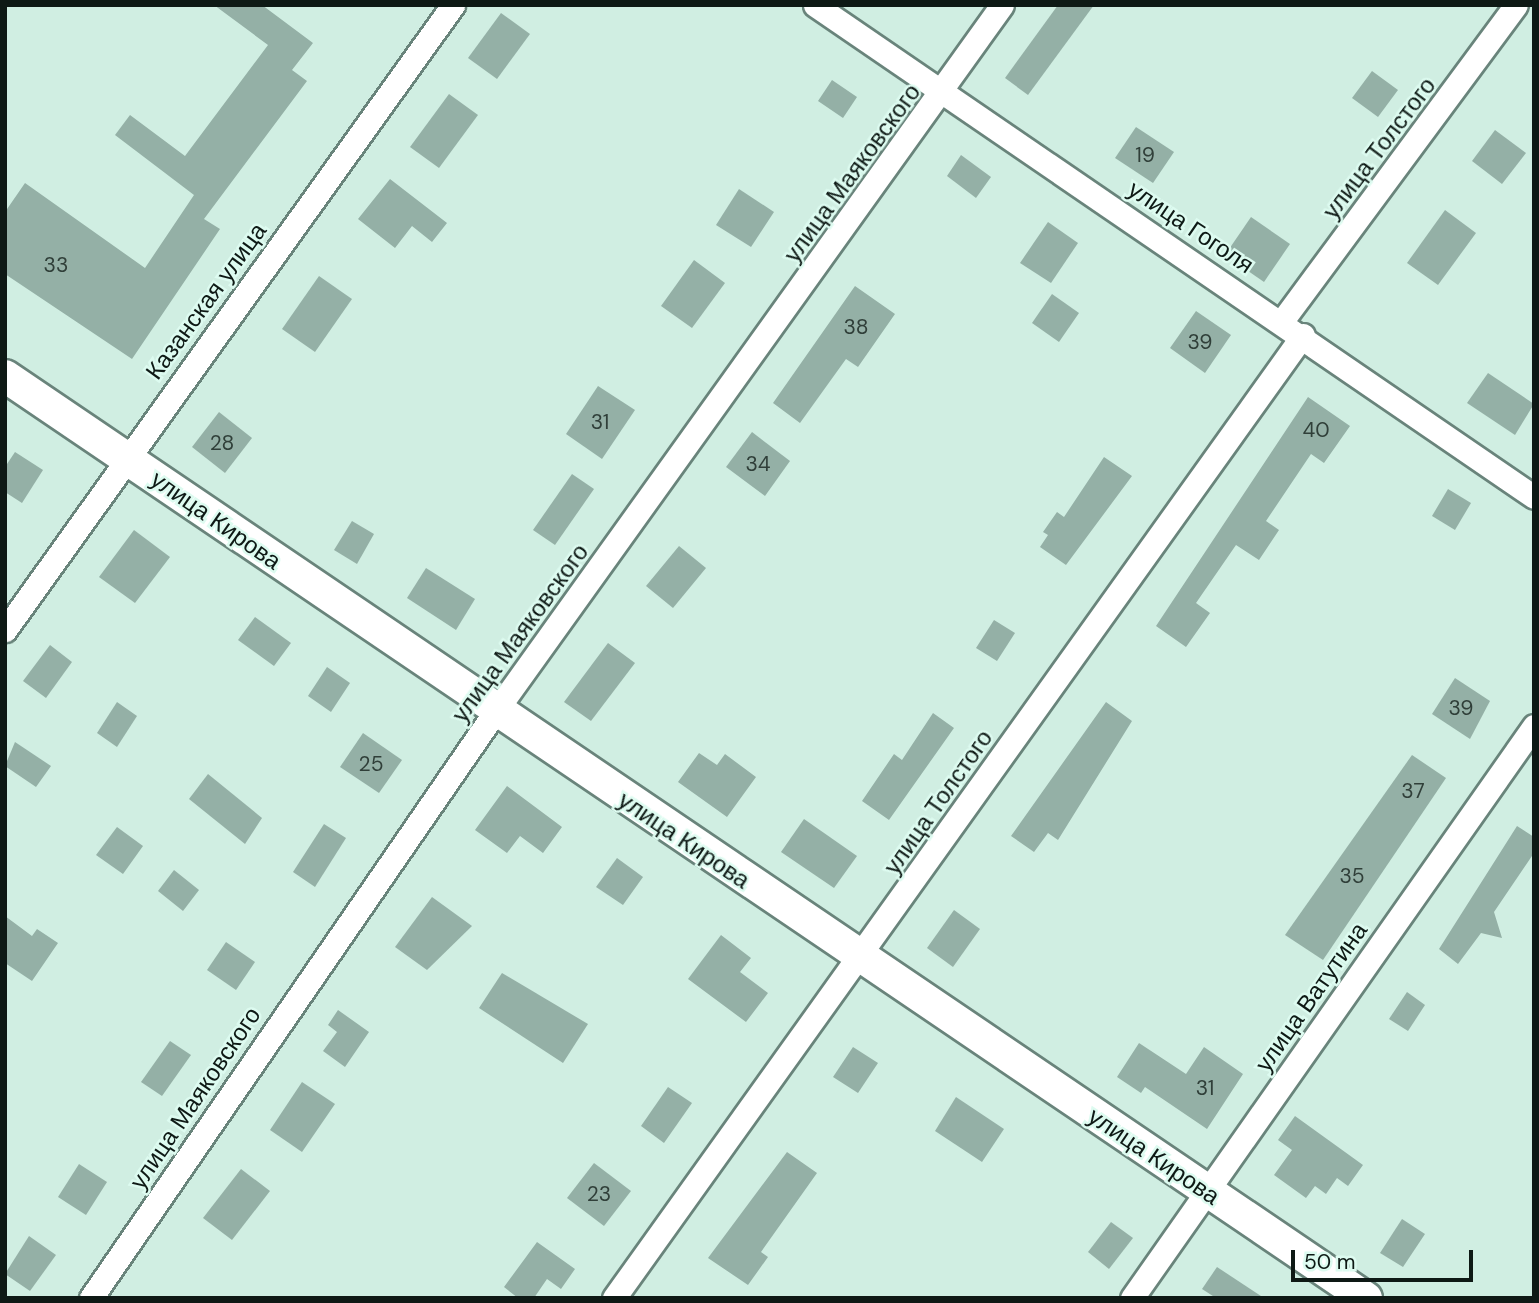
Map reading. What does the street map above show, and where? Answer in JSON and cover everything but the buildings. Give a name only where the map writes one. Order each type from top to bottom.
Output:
[{"type":"street","name":"Казанская улица","points":[[5,630],[124,457],[453,5]]},
{"type":"street","name":"улица Гоголя","points":[[815,5],[1303,335],[1534,497]]},
{"type":"street","name":"улица Маяковского","points":[[91,1298],[495,712],[944,91],[1002,5]]},
{"type":"street","name":"улица Толстого","points":[[1282,321],[1516,5]]},
{"type":"street","name":"улица Толстого","points":[[614,1298],[1303,335]]},
{"type":"street","name":"улица Кирова","points":[[5,376],[495,712],[1366,1298]]},
{"type":"street","name":"улица Ватутина","points":[[1132,1298],[1534,726]]}]
